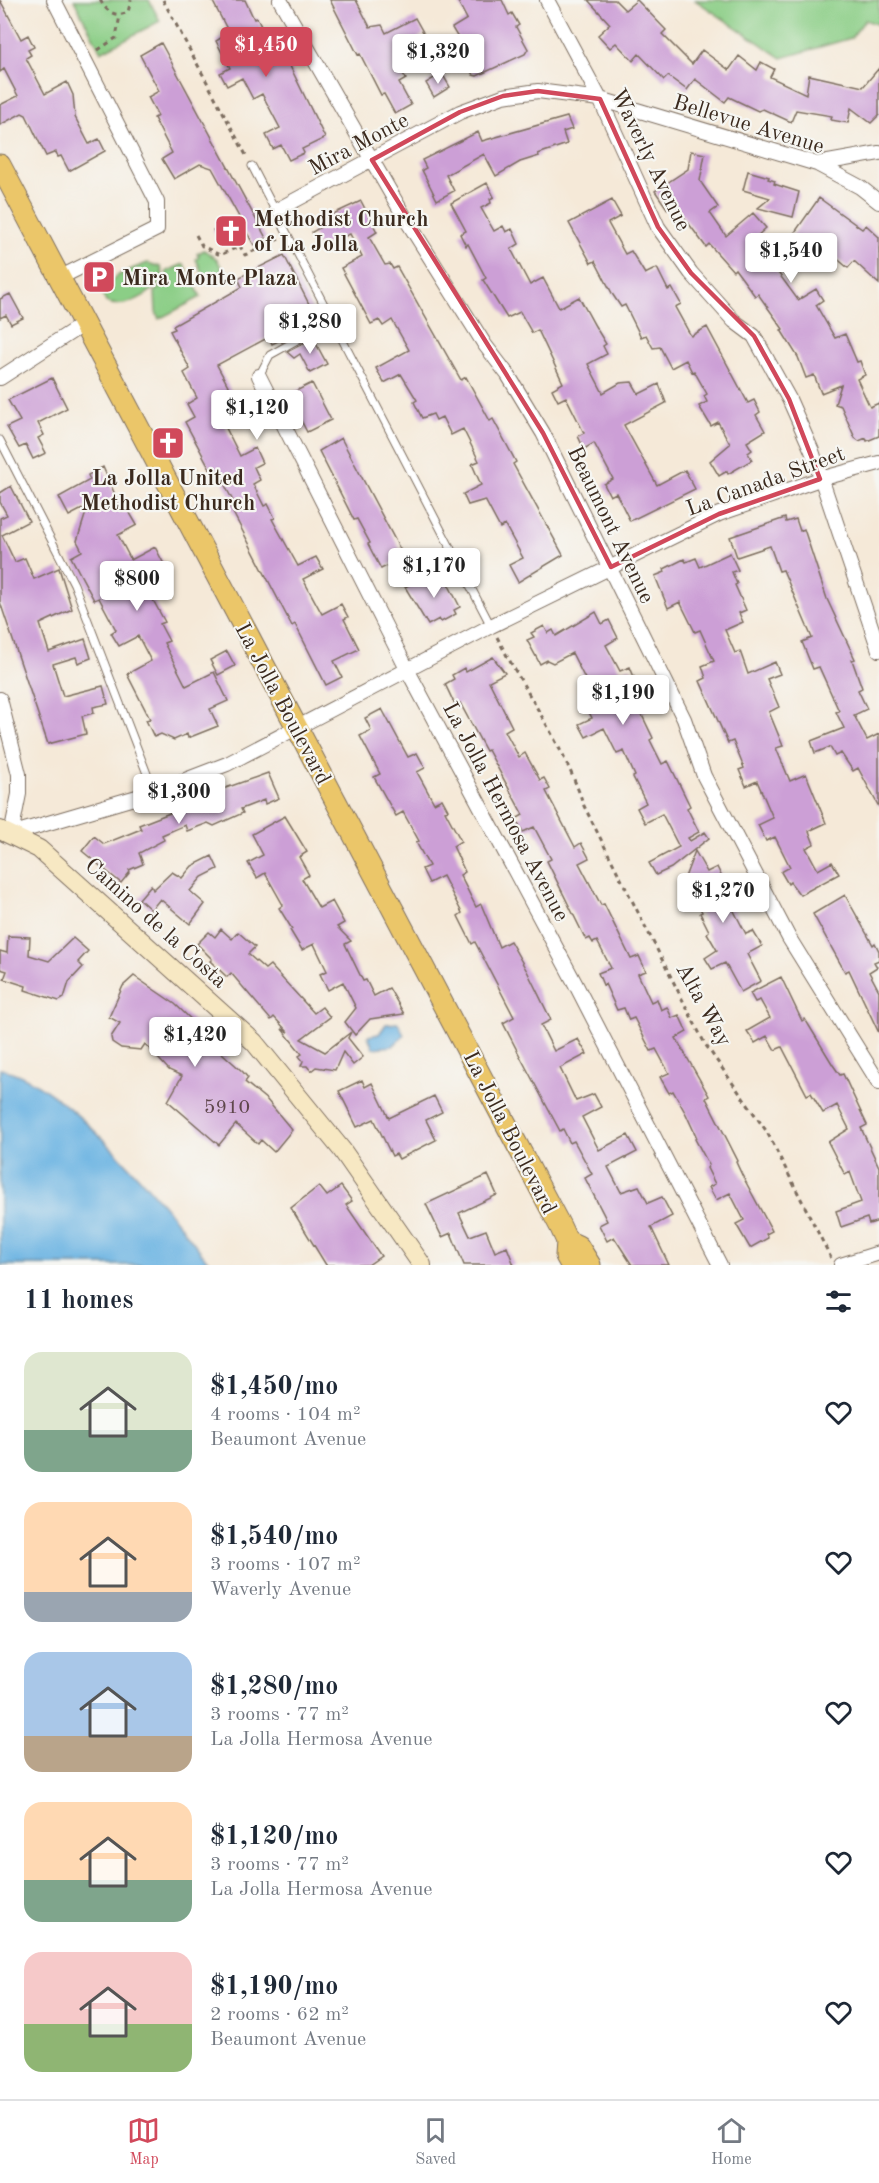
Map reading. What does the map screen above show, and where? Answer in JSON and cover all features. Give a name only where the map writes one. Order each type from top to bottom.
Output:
[{"type":"main road","name":"La Jolla Boulevard","points":[[0,165],[82,325],[460,1034],[567,1240],[566,1256],[571,1265]]},
{"type":"main road","name":"La Jolla Boulevard","points":[[567,1240],[579,1246],[590,1265]]},
{"type":"street","points":[[54,0],[157,202],[157,229],[59,278]]},
{"type":"street","name":"Beaumont Avenue","points":[[280,0],[404,216],[485,345],[508,375],[543,433],[684,718],[704,776],[789,938],[879,1083]]},
{"type":"street","name":"Waverly Avenue","points":[[547,0],[600,99],[658,227],[691,273],[734,321],[754,336],[789,399],[812,451],[879,650]]},
{"type":"street","name":"Mira Monte","points":[[277,210],[460,112],[503,96],[538,91],[600,99]]},
{"type":"street","name":"Bellevue Avenue","points":[[600,99],[817,164],[860,187],[879,202]]},
{"type":"street","points":[[817,164],[879,153]]},
{"type":"street","points":[[0,378],[82,325]]},
{"type":"street","name":"La Jolla Hermosa Avenue","points":[[259,376],[408,671],[576,985],[720,1265]]},
{"type":"street","name":"La Canada Street","points":[[5,832],[154,792],[227,764],[491,626],[719,514],[820,479],[879,463]]},
{"type":"street","points":[[0,699],[19,774],[19,794],[5,832]]},
{"type":"street","name":"Camino de la Costa","points":[[5,832],[39,849],[203,993],[254,1042],[342,1150],[422,1265]]},
{"type":"street","points":[[841,1265],[879,1253]]},
{"type":"lane","points":[[252,166],[289,233],[491,626]]},
{"type":"lane","points":[[259,376],[270,355],[333,320]]},
{"type":"lane","points":[[0,440],[74,584],[154,792]]},
{"type":"path","points":[[100,0],[108,12],[120,15],[128,12],[131,0]]},
{"type":"path","points":[[163,0],[252,166]]},
{"type":"path","points":[[98,50],[116,38],[120,15]]},
{"type":"path","points":[[196,235],[202,246],[220,255],[240,246],[245,255],[289,233]]},
{"type":"path","name":"Alta Way","points":[[491,626],[523,688],[541,712],[575,780],[584,806],[705,1044],[767,1132],[835,1265]]},
{"type":"highlighted area","points":[[538,91],[600,99],[658,227],[691,273],[754,336],[789,399],[820,479],[719,514],[611,567],[543,433],[372,160],[460,112],[503,96]]},
{"type":"green space","points":[[74,0],[149,0],[160,21],[101,52]]},
{"type":"green space","points":[[695,0],[879,0],[879,25],[865,20],[851,38],[782,58]]},
{"type":"green space","points":[[204,250],[217,259],[223,271],[205,279],[196,259],[199,257],[197,254]]},
{"type":"green space","points":[[148,263],[161,267],[163,277],[153,289],[129,302],[113,304],[106,302],[102,294],[109,282],[121,274]]},
{"type":"green space","points":[[184,264],[201,297],[159,319],[156,312],[155,291],[165,283],[167,271]]},
{"type":"water","points":[[398,1023],[404,1035],[393,1046],[373,1048],[368,1036],[379,1034],[386,1024]]},
{"type":"water","points":[[0,1069],[26,1078],[85,1122],[144,1183],[211,1265],[0,1265]]},
{"type":"building","points":[[0,0],[21,39],[28,35],[34,47],[28,50],[31,55],[26,58],[45,94],[67,82],[73,95],[75,117],[89,144],[99,139],[105,151],[69,171],[61,156],[58,157],[56,152],[46,156],[26,115],[22,113],[0,125],[0,105],[18,96],[4,69],[0,72]]},
{"type":"building","points":[[212,0],[245,0],[254,19],[257,18],[278,62],[286,58],[325,138],[302,149],[304,153],[289,160],[281,145],[273,149],[266,135],[280,128],[262,94],[253,99],[242,78],[227,86],[220,73],[230,68],[216,41],[229,33]]},
{"type":"building","points":[[330,0],[356,0],[370,27],[382,25],[386,33],[415,18],[424,34],[418,38],[423,47],[397,63],[406,79],[399,83],[411,105],[395,114],[384,94],[381,95],[360,54],[358,55]]},
{"type":"building","points":[[457,0],[502,0],[509,15],[512,13],[519,25],[516,27],[528,49],[525,54],[477,76],[473,75],[467,63],[470,58],[452,28],[467,19]]},
{"type":"building","points":[[588,0],[615,0],[625,10],[637,0],[666,30],[662,34],[692,64],[702,50],[729,70],[739,56],[757,70],[761,62],[774,69],[770,77],[806,94],[809,75],[863,87],[879,68],[879,115],[871,123],[851,108],[848,123],[831,120],[832,116],[796,110],[791,122],[763,109],[758,111],[729,97],[725,102],[695,79],[687,90],[668,76],[664,80],[639,54],[633,61],[616,43],[610,48],[598,35],[610,24]]},
{"type":"building","points":[[161,43],[266,238],[254,245],[247,233],[222,246],[213,230],[239,217],[212,168],[200,164],[174,179],[162,159],[172,153],[154,118],[158,116],[148,97],[159,91],[140,55]]},
{"type":"building","points":[[443,75],[450,87],[434,97],[426,83]]},
{"type":"building","points":[[567,117],[572,129],[563,132],[567,144],[520,162],[496,176],[484,154],[446,175],[454,191],[437,200],[422,170],[426,168],[422,160],[478,132],[482,141]]},
{"type":"building","points":[[691,151],[705,154],[700,181],[718,207],[710,213],[726,236],[753,213],[766,228],[756,237],[771,254],[786,245],[819,198],[862,229],[866,225],[879,237],[879,284],[854,261],[848,268],[834,256],[830,261],[809,246],[776,270],[798,300],[816,289],[823,300],[816,305],[835,338],[845,334],[865,375],[857,379],[870,407],[879,403],[879,436],[867,441],[866,438],[859,441],[855,438],[841,406],[835,404],[841,385],[821,393],[814,375],[806,378],[798,357],[781,330],[783,329],[758,294],[755,296],[735,269],[733,271],[709,244],[706,247],[675,205],[668,210],[655,191],[688,169]]},
{"type":"building","points":[[748,171],[769,177],[768,179],[775,181],[774,184],[799,192],[793,217],[758,208],[770,198],[743,190]]},
{"type":"building","points":[[487,183],[494,197],[490,199],[491,203],[481,208],[494,231],[503,226],[506,232],[512,229],[519,244],[511,249],[530,285],[543,278],[559,308],[579,297],[606,344],[603,346],[607,354],[588,364],[603,393],[620,383],[632,382],[639,394],[659,384],[666,403],[624,425],[657,485],[685,470],[695,489],[630,521],[616,493],[610,496],[604,484],[613,479],[594,443],[584,449],[578,436],[584,433],[566,397],[558,401],[552,389],[563,383],[538,330],[532,333],[520,312],[507,318],[483,280],[486,278],[468,244],[466,246],[460,234],[466,231],[451,203]]},
{"type":"building","points":[[612,200],[621,216],[608,223],[625,254],[631,251],[645,274],[657,268],[668,290],[672,288],[681,304],[675,307],[691,336],[707,327],[748,403],[754,400],[760,412],[756,415],[765,431],[747,442],[752,450],[748,453],[752,460],[728,474],[727,471],[719,476],[710,461],[730,444],[718,422],[711,426],[699,406],[707,402],[704,396],[707,394],[694,371],[692,372],[686,360],[671,368],[660,347],[653,348],[646,335],[641,337],[625,305],[621,307],[595,261],[591,263],[569,223]]},
{"type":"building","points":[[361,201],[377,232],[369,237],[385,265],[390,264],[393,269],[397,267],[461,380],[466,377],[490,421],[493,419],[516,462],[513,464],[563,555],[518,582],[509,565],[523,558],[505,525],[500,528],[485,500],[468,505],[463,494],[481,485],[472,464],[479,461],[463,429],[451,435],[442,417],[436,420],[433,414],[422,418],[414,402],[417,400],[401,374],[384,383],[376,368],[409,350],[392,320],[383,326],[379,320],[371,324],[341,268],[362,257],[350,234],[319,247],[312,232],[323,226],[320,220]]},
{"type":"building","points":[[284,255],[313,312],[302,318],[308,328],[282,342],[280,340],[272,344],[269,337],[217,365],[234,397],[223,402],[233,422],[225,426],[240,456],[255,448],[262,463],[254,467],[260,480],[253,484],[264,506],[268,504],[275,518],[272,519],[298,566],[316,557],[323,569],[303,579],[322,614],[341,604],[348,617],[344,619],[359,649],[334,661],[342,677],[326,685],[295,624],[292,626],[228,503],[233,501],[219,474],[214,476],[185,422],[194,417],[187,404],[197,398],[184,373],[190,369],[170,331],[175,329],[173,326],[242,287],[238,278]]},
{"type":"building","points":[[10,294],[23,318],[11,324],[6,315],[0,318],[0,299]]},
{"type":"building","points":[[313,338],[327,364],[310,373],[300,354],[294,358],[287,352]]},
{"type":"building","points":[[52,378],[67,408],[38,423],[44,435],[38,438],[46,453],[33,459],[26,445],[19,448],[7,427],[20,421],[8,400]]},
{"type":"building","points":[[312,383],[331,420],[307,432],[288,395]]},
{"type":"building","points":[[341,438],[404,557],[381,569],[368,544],[370,543],[357,519],[354,520],[319,451]]},
{"type":"building","points":[[103,467],[122,511],[127,508],[137,525],[118,535],[131,560],[155,547],[167,570],[151,578],[160,594],[152,598],[165,622],[160,624],[169,641],[164,643],[186,686],[214,672],[228,701],[210,709],[218,726],[188,738],[187,734],[174,740],[161,734],[154,737],[146,720],[150,719],[127,674],[151,661],[138,636],[119,646],[111,633],[116,630],[99,598],[94,600],[71,557],[82,551],[77,541],[88,506],[69,516],[59,497],[90,480],[88,475]]},
{"type":"building","points":[[11,486],[29,521],[2,535],[15,562],[25,558],[34,579],[59,568],[72,609],[40,624],[49,652],[85,639],[91,658],[78,663],[76,657],[53,664],[63,696],[103,686],[108,704],[93,707],[94,713],[82,716],[86,734],[48,744],[0,602],[0,518],[7,515],[0,502],[0,493]]},
{"type":"building","points":[[785,518],[786,522],[796,519],[800,531],[804,529],[827,599],[855,659],[852,660],[862,688],[858,690],[867,709],[854,715],[867,740],[879,734],[879,807],[858,768],[853,771],[841,753],[835,756],[830,747],[815,753],[811,741],[844,728],[836,712],[839,711],[819,667],[813,669],[802,642],[812,638],[783,570],[779,571],[770,546],[737,557],[730,537]]},
{"type":"building","points":[[730,553],[738,570],[732,572],[737,584],[735,585],[746,610],[739,613],[743,622],[725,630],[735,653],[740,651],[748,674],[775,662],[780,674],[767,679],[779,707],[769,712],[783,746],[776,748],[790,781],[806,774],[826,823],[809,831],[814,844],[806,848],[818,870],[832,862],[839,874],[800,895],[790,882],[788,884],[781,872],[790,867],[775,837],[766,841],[758,825],[773,818],[757,781],[746,786],[739,770],[744,768],[733,741],[728,743],[700,681],[706,678],[702,666],[714,661],[700,630],[695,632],[680,602],[668,608],[655,576],[684,559],[686,562],[696,558],[700,567]]},
{"type":"building","points":[[443,574],[460,607],[454,610],[456,614],[441,622],[439,619],[428,625],[405,587],[427,575],[430,581]]},
{"type":"building","points":[[596,612],[602,624],[609,620],[618,638],[606,645],[620,671],[630,667],[647,710],[641,713],[653,738],[650,740],[662,764],[668,761],[690,806],[687,808],[699,832],[688,838],[690,841],[705,832],[709,838],[671,868],[656,875],[649,863],[679,847],[662,814],[645,823],[637,808],[646,803],[633,777],[635,776],[624,751],[617,754],[604,728],[586,737],[579,724],[592,718],[583,701],[588,697],[585,692],[590,689],[572,653],[553,663],[547,660],[540,664],[527,640],[534,637],[531,633],[544,626],[548,633],[553,630],[556,636]]},
{"type":"building","points":[[227,651],[235,666],[218,675],[210,660]]},
{"type":"building","points":[[493,657],[505,673],[489,681],[512,727],[505,731],[519,757],[525,753],[540,780],[544,778],[550,789],[546,791],[575,847],[581,843],[589,858],[579,863],[601,905],[604,904],[631,959],[639,956],[646,971],[638,974],[651,1002],[657,999],[661,1010],[667,1007],[672,1018],[679,1015],[687,1032],[676,1038],[709,1096],[706,1098],[738,1161],[736,1162],[742,1175],[772,1231],[766,1234],[768,1238],[750,1248],[736,1224],[744,1220],[730,1193],[716,1200],[709,1187],[715,1184],[707,1168],[709,1165],[695,1139],[697,1138],[673,1091],[669,1093],[660,1077],[669,1073],[656,1049],[651,1051],[634,1018],[629,1020],[624,1008],[617,1010],[598,973],[611,968],[597,941],[593,943],[590,938],[586,940],[547,861],[551,859],[534,827],[523,832],[516,819],[523,815],[488,750],[486,751],[460,703],[455,705],[445,684],[454,679],[452,675],[464,668],[466,672]]},
{"type":"building","points":[[382,709],[408,757],[417,753],[425,768],[417,772],[434,803],[442,799],[448,810],[445,811],[461,841],[453,846],[465,872],[460,875],[476,907],[481,904],[499,947],[510,941],[528,973],[551,1020],[541,1025],[554,1051],[578,1039],[587,1054],[560,1068],[576,1101],[594,1094],[601,1107],[582,1117],[599,1150],[628,1135],[637,1152],[608,1167],[621,1192],[639,1186],[648,1203],[662,1197],[672,1216],[651,1227],[669,1265],[632,1265],[614,1237],[607,1241],[599,1225],[607,1221],[585,1178],[592,1174],[574,1141],[570,1143],[563,1129],[560,1131],[503,1023],[514,1017],[475,942],[472,944],[458,916],[462,913],[443,876],[429,883],[422,869],[429,866],[416,842],[419,841],[403,812],[396,816],[374,777],[380,774],[360,736],[371,730],[365,718]]},
{"type":"building","points":[[268,773],[279,798],[265,804],[264,800],[241,809],[243,813],[214,826],[208,823],[187,831],[185,825],[162,835],[164,840],[139,853],[143,864],[129,870],[130,872],[121,883],[82,851],[94,836],[104,844],[141,829],[139,825],[211,797],[220,790]]},
{"type":"building","points":[[285,816],[307,852],[299,857],[309,875],[302,879],[319,908],[332,901],[344,923],[337,927],[351,941],[345,944],[363,981],[366,980],[374,996],[389,988],[404,1014],[370,1019],[355,1035],[345,1022],[356,1008],[343,982],[328,990],[320,974],[327,971],[314,944],[302,950],[279,908],[283,905],[265,873],[257,878],[248,863],[263,855],[252,834]]},
{"type":"building","points":[[695,851],[707,872],[717,867],[736,907],[733,909],[746,934],[753,931],[762,946],[747,954],[761,981],[741,992],[725,963],[712,969],[705,958],[717,950],[707,933],[709,931],[700,913],[702,912],[684,880]]},
{"type":"building","points":[[212,856],[218,869],[202,877],[190,891],[205,904],[190,924],[160,899],[151,910],[139,899],[151,885],[153,890],[172,872],[182,878],[192,866]]},
{"type":"building","points":[[845,895],[873,945],[875,943],[879,951],[879,960],[874,962],[877,967],[869,972],[879,991],[879,1033],[849,970],[845,972],[813,914]]},
{"type":"building","points":[[221,929],[232,939],[238,932],[255,947],[248,954],[265,969],[270,965],[314,1013],[322,1007],[330,1017],[301,1039],[325,1052],[351,1032],[348,1038],[363,1057],[353,1065],[343,1052],[335,1070],[316,1067],[311,1071],[307,1066],[301,1066],[303,1061],[299,1056],[302,1054],[282,1029],[288,1032],[274,1017],[271,1020],[231,973],[227,977],[210,961],[212,959],[197,944],[209,932],[215,937]]},
{"type":"building","points":[[8,936],[30,937],[29,955],[49,961],[73,938],[88,951],[78,962],[83,967],[69,982],[64,998],[59,1001],[25,990],[26,986],[4,979],[7,971],[0,969],[0,951],[7,953]]},
{"type":"building","points":[[134,976],[175,1004],[197,1025],[190,1033],[209,1049],[213,1045],[243,1072],[248,1078],[245,1082],[267,1100],[292,1130],[274,1152],[261,1140],[258,1144],[236,1124],[219,1145],[168,1101],[182,1076],[169,1070],[145,1044],[141,1050],[121,1048],[112,1042],[111,1037],[120,1023],[109,1017],[123,986]]},
{"type":"building","points":[[781,977],[802,1021],[805,1019],[833,1065],[840,1075],[843,1074],[867,1125],[861,1128],[879,1167],[879,1221],[869,1224],[867,1218],[841,1227],[836,1211],[861,1202],[850,1172],[845,1175],[828,1142],[849,1129],[837,1105],[823,1113],[811,1093],[807,1095],[782,1047],[775,1050],[767,1036],[755,1043],[747,1031],[770,1018],[760,1000],[755,1002],[750,993]]},
{"type":"building","points":[[362,1080],[365,1087],[372,1083],[389,1118],[434,1096],[442,1112],[426,1120],[436,1140],[399,1159],[396,1154],[392,1156],[374,1119],[357,1127],[339,1091]]},
{"type":"building","points":[[488,1175],[497,1195],[459,1213],[470,1236],[486,1230],[495,1252],[507,1247],[514,1265],[464,1265],[451,1233],[442,1237],[426,1204]]},
{"type":"building","points":[[319,1186],[327,1196],[341,1186],[352,1201],[346,1205],[381,1256],[368,1265],[326,1265],[291,1208]]},
{"type":"place","name":"Methodist Church of La Jolla","points":[[231,231]]},
{"type":"place","name":"Mira Monte Plaza","points":[[99,277]]},
{"type":"place","name":"La Jolla United Methodist Church","points":[[168,443]]}]
